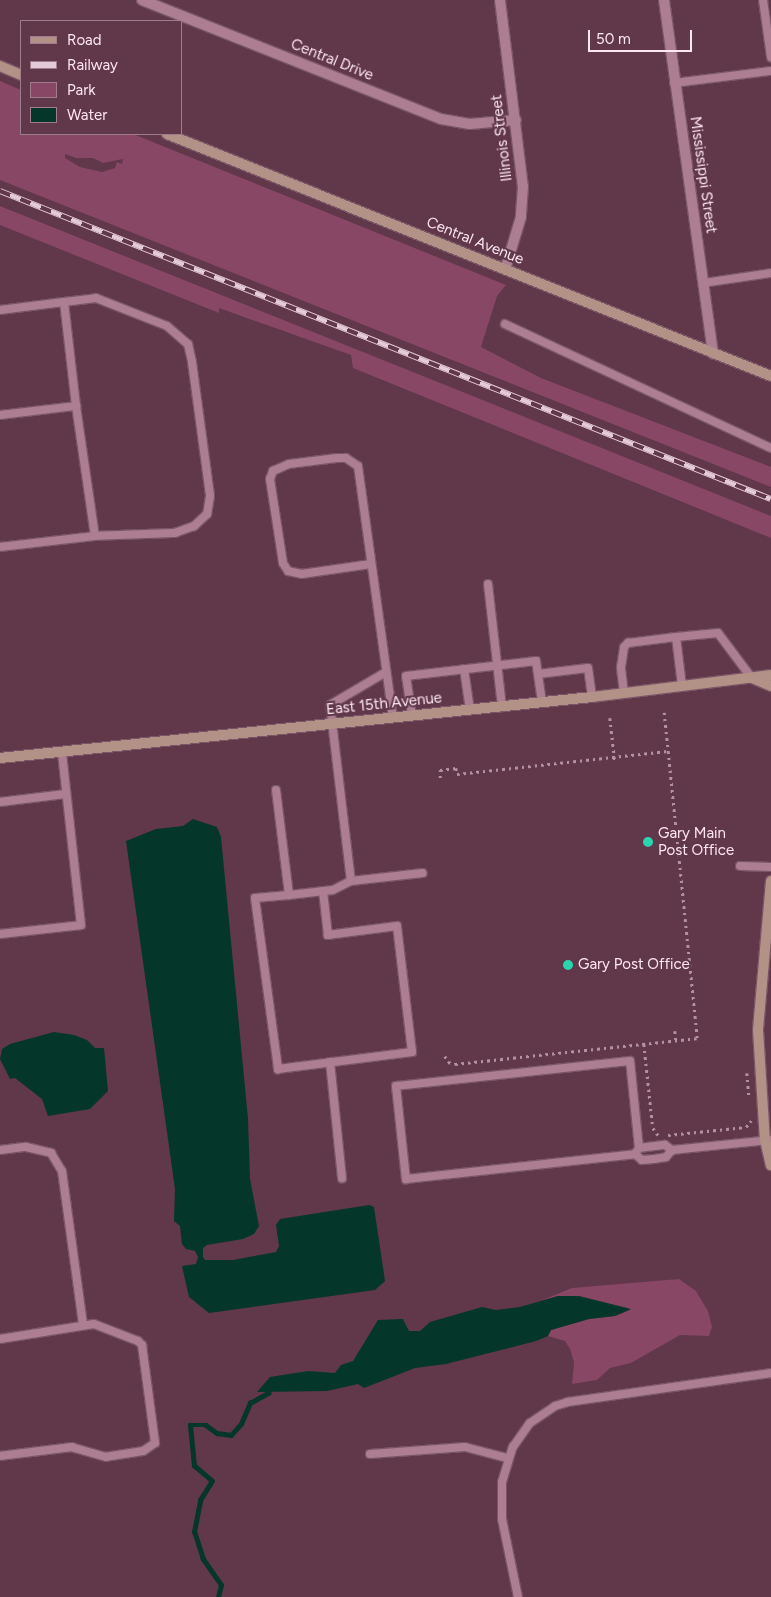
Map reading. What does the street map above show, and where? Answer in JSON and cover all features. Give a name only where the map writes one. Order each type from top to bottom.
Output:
[{"type":"main road","points":[[0,66],[20,75]]},
{"type":"main road","name":"Central Avenue","points":[[169,135],[771,376]]},
{"type":"main road","name":"East 15th Avenue","points":[[0,758],[502,707],[771,675]]},
{"type":"main road","points":[[751,678],[771,686]]},
{"type":"main road","points":[[771,881],[758,1030],[771,1165]]},
{"type":"street","name":"Central Drive","points":[[142,0],[441,119],[470,124],[516,120]]},
{"type":"street","name":"Illinois Street","points":[[500,0],[516,120],[523,202],[505,270]]},
{"type":"street","name":"Mississippi Street","points":[[664,0],[713,354]]},
{"type":"lane","points":[[763,0],[771,57]]},
{"type":"lane","points":[[674,83],[771,71]]},
{"type":"lane","points":[[703,283],[771,273]]},
{"type":"lane","points":[[0,310],[96,298],[168,326],[188,344],[210,496],[207,514],[194,526],[175,532],[95,536],[0,547]]},
{"type":"lane","points":[[64,302],[76,406],[95,536]]},
{"type":"lane","points":[[505,324],[771,448]]},
{"type":"lane","points":[[0,416],[76,406]]},
{"type":"lane","points":[[371,564],[302,574],[288,571],[282,553],[270,479],[273,472],[288,464],[337,458],[353,462],[358,466],[393,718]]},
{"type":"lane","points":[[488,584],[502,707]]},
{"type":"lane","points":[[624,693],[621,667],[624,647],[628,644],[676,637],[718,633],[751,678]]},
{"type":"lane","points":[[676,637],[682,686]]},
{"type":"lane","points":[[412,716],[406,676],[497,665],[536,661],[542,702]]},
{"type":"lane","points":[[538,674],[588,668],[592,697]]},
{"type":"lane","points":[[464,669],[470,710]]},
{"type":"lane","points":[[351,881],[330,705],[386,672]]},
{"type":"lane","points":[[0,934],[80,925],[62,752]]},
{"type":"lane","points":[[276,790],[289,895]]},
{"type":"lane","points":[[0,802],[66,794]]},
{"type":"lane","points":[[740,866],[771,867]]},
{"type":"lane","points":[[323,891],[328,935],[397,926],[412,1052],[278,1069],[255,898],[289,895],[323,891],[333,890],[351,881],[423,873]]},
{"type":"lane","points":[[672,1150],[666,1157],[642,1160],[637,1151],[630,1061],[396,1086],[406,1179],[637,1151],[665,1145],[672,1150],[768,1140]]},
{"type":"lane","points":[[330,1062],[342,1178]]},
{"type":"lane","points":[[0,1150],[26,1146],[51,1153],[62,1171],[83,1325]]},
{"type":"lane","points":[[0,1339],[94,1324],[142,1345],[155,1443],[143,1451],[106,1457],[72,1447],[0,1456]]},
{"type":"lane","points":[[518,1597],[501,1505],[502,1482],[507,1458],[523,1429],[555,1406],[771,1374]]},
{"type":"lane","points":[[370,1454],[465,1447],[507,1458]]},
{"type":"path","points":[[445,1056],[448,1062],[455,1064],[697,1038],[664,712]]},
{"type":"path","points":[[610,718],[615,762]]},
{"type":"path","points":[[440,778],[440,770],[456,768],[457,774],[668,751]]},
{"type":"path","points":[[675,1032],[676,1041]]},
{"type":"path","points":[[644,1044],[653,1128],[657,1134],[746,1127],[751,1118]]},
{"type":"path","points":[[747,1068],[749,1100]]},
{"type":"green space","points":[[0,81],[20,90],[20,135],[135,135],[506,285],[497,296],[481,347],[541,378],[771,467],[771,487],[0,180]],"holes":[[[65,154],[76,158],[93,158],[103,163],[123,159],[122,164],[117,162],[115,168],[102,172],[80,167],[65,158]]]},
{"type":"green space","points":[[0,206],[771,516],[771,538],[353,368],[351,355],[219,308],[219,313],[0,225]]},
{"type":"green space","points":[[679,1279],[696,1291],[708,1311],[712,1327],[709,1336],[680,1335],[631,1363],[610,1368],[597,1380],[572,1384],[574,1362],[570,1349],[565,1341],[548,1336],[551,1330],[589,1319],[615,1316],[630,1310],[558,1296],[540,1301],[572,1288]]},
{"type":"water","points":[[193,819],[217,827],[221,837],[248,1119],[250,1179],[259,1226],[254,1234],[243,1239],[207,1245],[203,1248],[203,1257],[205,1260],[233,1260],[276,1252],[279,1246],[276,1225],[280,1219],[369,1205],[374,1207],[385,1281],[375,1290],[209,1313],[189,1297],[182,1266],[196,1264],[198,1257],[195,1251],[186,1249],[182,1244],[180,1226],[174,1221],[175,1189],[126,841],[156,829],[183,826]]},
{"type":"water","points":[[54,1032],[74,1035],[87,1040],[95,1048],[104,1048],[108,1091],[90,1109],[48,1116],[42,1099],[15,1078],[10,1079],[0,1059],[2,1049],[10,1044]]},
{"type":"water","points":[[558,1296],[579,1296],[631,1309],[615,1316],[589,1319],[551,1330],[548,1336],[536,1341],[446,1364],[415,1368],[364,1388],[358,1384],[327,1391],[257,1392],[270,1377],[308,1371],[335,1373],[341,1365],[353,1361],[378,1320],[403,1319],[409,1331],[420,1331],[430,1322],[482,1307],[496,1310],[520,1307]]},
{"type":"waterway","points":[[218,1597],[221,1585],[203,1559],[194,1532],[200,1500],[212,1481],[194,1466],[190,1425],[206,1425],[217,1433],[231,1435],[241,1424],[250,1403],[268,1393]]},
{"type":"railway","points":[[0,191],[771,499]]},
{"type":"place","name":"Gary Main Post Office","points":[[648,842]]},
{"type":"place","name":"Gary Post Office","points":[[568,965]]}]
